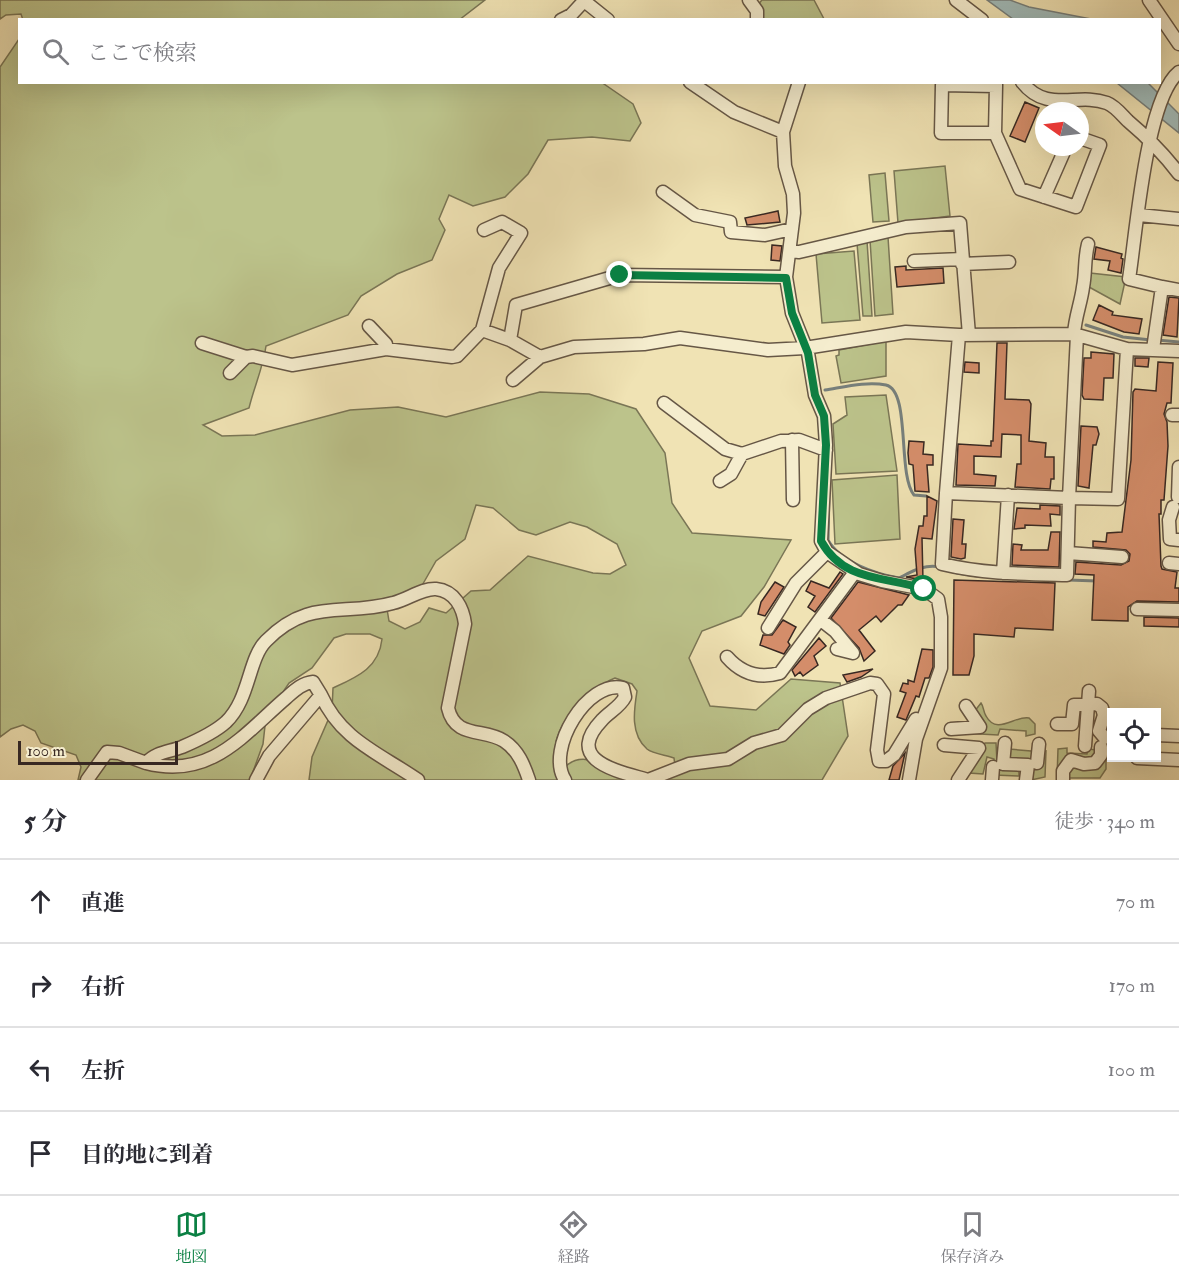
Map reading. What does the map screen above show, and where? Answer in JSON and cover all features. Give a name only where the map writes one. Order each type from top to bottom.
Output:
[{"type":"street","points":[[749,0],[757,10],[757,18]]},
{"type":"street","points":[[956,0],[979,18]]},
{"type":"street","points":[[1149,0],[1179,44]]},
{"type":"street","points":[[565,18],[571,15],[583,1],[605,18]]},
{"type":"street","points":[[1176,75],[1162,98],[1151,135],[1129,279],[1179,290]]},
{"type":"street","points":[[693,84],[734,112],[783,132]]},
{"type":"street","points":[[798,84],[783,132],[785,166],[793,194],[791,251],[786,278],[792,313],[805,348],[815,395],[824,416],[826,450],[821,541],[827,552],[855,572],[872,579],[920,587],[938,599],[941,617],[941,662],[934,693],[916,739],[909,780]]},
{"type":"street","points":[[995,133],[940,133],[942,85],[996,84],[995,133],[1020,189],[1076,207],[1100,145],[1089,141]]},
{"type":"street","points":[[1023,84],[1027,89],[1051,102]]},
{"type":"street","points":[[1084,102],[1094,100],[1110,104],[1151,135],[1179,174]]},
{"type":"street","points":[[1044,196],[1062,156]]},
{"type":"street","points":[[663,192],[695,215],[730,222],[731,232],[765,235],[792,229]]},
{"type":"street","points":[[1138,215],[1179,219]]},
{"type":"street","points":[[202,343],[246,357],[254,356],[292,365],[386,348],[458,356],[482,330],[499,268],[521,233],[502,222],[484,230]]},
{"type":"street","points":[[791,251],[799,252],[906,227],[960,223],[964,335],[946,493],[942,564],[1003,573],[1067,575],[1075,314],[1084,286],[1083,264],[1088,244]]},
{"type":"street","points":[[914,261],[1010,262]]},
{"type":"street","points":[[510,340],[516,305],[620,275],[786,278]]},
{"type":"street","points":[[1154,341],[1162,287]]},
{"type":"street","points":[[369,326],[386,344],[386,348]]},
{"type":"street","points":[[482,330],[510,340],[540,357]]},
{"type":"street","points":[[513,380],[540,357],[574,347],[644,344],[680,338],[768,350],[805,348],[906,332],[964,335],[1076,334],[1127,349],[1154,341],[1179,351]]},
{"type":"street","points":[[946,493],[1118,499],[1127,349]]},
{"type":"street","points":[[230,373],[246,357]]},
{"type":"street","points":[[664,404],[717,444],[742,454],[792,440],[807,442],[826,450]]},
{"type":"street","points":[[792,440],[793,500]]},
{"type":"street","points":[[720,481],[731,474],[742,454]]},
{"type":"street","points":[[1179,467],[1175,502],[1169,520],[1170,539],[1179,540]]},
{"type":"street","points":[[1003,573],[1008,495]]},
{"type":"street","points":[[768,628],[796,584],[827,552]]},
{"type":"street","points":[[1068,553],[1122,557]]},
{"type":"street","points":[[727,657],[743,671],[761,675],[779,673],[806,634],[821,620],[855,572]]},
{"type":"street","points":[[146,763],[151,756],[182,747],[225,723],[242,702],[264,643],[292,620],[324,610],[384,605],[435,589],[454,596],[464,615],[465,624],[448,708],[450,714],[464,730],[503,740],[519,755],[529,780]]},
{"type":"street","points":[[1137,609],[1179,610]]},
{"type":"street","points":[[821,620],[835,631],[853,653],[837,649]]},
{"type":"street","points":[[87,780],[107,752],[119,753],[173,770],[201,766],[218,759],[241,744],[276,706],[302,685],[313,682],[337,724],[352,739],[418,780]]},
{"type":"street","points":[[565,780],[559,769],[559,758],[570,721],[592,698],[610,687],[623,688],[625,698],[594,730],[587,743],[588,749],[595,761],[648,780],[689,764],[728,759],[754,743],[782,735],[808,710],[826,698],[870,683],[877,684],[884,694],[876,758],[879,761],[886,761],[894,755],[912,728],[929,693],[934,693]]},
{"type":"street","points":[[1085,746],[1089,690]]},
{"type":"street","points":[[256,780],[269,756],[321,695]]},
{"type":"street","points":[[1057,724],[1072,724],[1074,705],[1096,704],[1102,708],[1104,715],[1099,731],[1107,737]]},
{"type":"street","points":[[951,729],[980,727],[966,706]]},
{"type":"street","points":[[1161,735],[1179,736]]},
{"type":"street","points":[[1005,743],[1003,764],[1028,765],[1026,780]]},
{"type":"street","points":[[1037,763],[1039,744]]},
{"type":"street","points":[[944,745],[979,748],[958,780]]},
{"type":"street","points":[[1063,780],[1063,771],[1071,760],[1084,764],[1095,763],[1101,755],[1101,747]]},
{"type":"street","points":[[1161,759],[1179,760]]},
{"type":"street","points":[[992,780],[993,767]]},
{"type":"green space","points":[[0,0],[485,0],[462,18],[22,18],[21,14],[6,15],[0,19]]},
{"type":"green space","points":[[762,0],[814,0],[823,18],[758,18],[755,8]]},
{"type":"green space","points":[[18,40],[18,84],[604,84],[633,104],[641,123],[630,141],[592,137],[548,140],[528,174],[505,197],[473,206],[449,195],[439,219],[445,230],[432,260],[397,274],[361,296],[348,315],[266,346],[249,408],[203,425],[222,436],[255,435],[350,410],[398,407],[446,417],[540,392],[589,394],[636,409],[665,453],[672,503],[692,533],[791,540],[764,587],[741,616],[702,631],[689,658],[710,706],[756,710],[791,679],[840,683],[848,736],[822,780],[309,780],[312,757],[332,711],[333,688],[365,670],[372,664],[380,649],[382,639],[370,634],[346,634],[334,638],[312,668],[289,683],[266,717],[263,744],[250,780],[78,780],[81,767],[76,755],[41,743],[35,731],[23,725],[11,729],[0,737],[0,67]],"holes":[[[476,505],[493,508],[519,530],[536,535],[570,522],[587,527],[617,544],[626,565],[610,574],[593,573],[528,556],[490,590],[471,591],[446,613],[429,608],[420,622],[405,629],[389,621],[386,603],[420,589],[436,561],[465,539]],[[615,678],[632,684],[637,691],[635,722],[638,736],[650,751],[674,758],[675,766],[647,775],[629,777],[584,759],[566,766],[558,764],[555,751],[557,738],[563,725],[581,701]]]},
{"type":"green space","points":[[945,166],[950,216],[898,223],[894,171]]},
{"type":"green space","points":[[885,173],[889,221],[873,222],[869,175]]},
{"type":"green space","points":[[888,237],[893,314],[875,316],[870,240]]},
{"type":"green space","points":[[867,241],[872,316],[863,316],[857,243]]},
{"type":"green space","points":[[854,251],[860,320],[822,323],[816,254]]},
{"type":"green space","points":[[1090,273],[1126,277],[1120,304],[1089,287]]},
{"type":"green space","points":[[886,341],[886,376],[841,383],[836,356],[839,355],[839,350]]},
{"type":"green space","points":[[886,395],[897,471],[836,474],[833,424],[847,415],[845,397]]},
{"type":"green space","points":[[897,475],[900,539],[835,544],[832,480]]},
{"type":"green space","points":[[981,703],[990,722],[1001,725],[1029,718],[1035,724],[1035,734],[1026,736],[1026,731],[1000,729],[998,735],[961,733],[984,730],[974,712]]},
{"type":"green space","points":[[985,743],[996,743],[997,762],[1019,764],[1019,776],[994,775],[994,759],[987,757],[983,774],[969,773]]},
{"type":"green space","points":[[1067,748],[1067,753],[1087,754],[1088,749],[1097,750],[1095,759],[1080,759],[1059,779],[1057,778],[1058,749]]},
{"type":"green space","points":[[1009,749],[1031,751],[1033,754],[1046,751],[1045,777],[1031,780],[1031,762],[1008,760]]},
{"type":"green space","points":[[1106,749],[1106,769],[1100,778],[1069,778],[1067,769]]},
{"type":"water","points":[[987,0],[1010,0],[1029,7],[1086,18],[1012,18]]},
{"type":"water","points":[[1118,84],[1149,84],[1179,114],[1179,133]]},
{"type":"building","points":[[1025,102],[1035,106],[1035,118],[1025,142],[1010,136]]},
{"type":"building","points":[[778,211],[780,222],[747,225],[745,218]]},
{"type":"building","points":[[772,245],[782,246],[780,261],[771,260]]},
{"type":"building","points":[[1096,247],[1122,254],[1121,273],[1108,270],[1110,261],[1094,259]]},
{"type":"building","points":[[906,266],[906,270],[943,268],[944,283],[897,287],[895,267]]},
{"type":"building","points":[[1169,297],[1179,298],[1177,337],[1163,335]]},
{"type":"building","points":[[1099,305],[1113,312],[1112,315],[1142,319],[1139,334],[1124,332],[1093,320]]},
{"type":"building","points":[[997,343],[1007,343],[1005,399],[1029,400],[1031,404],[1029,441],[1046,443],[1045,457],[1054,457],[1054,479],[1051,479],[1050,489],[1015,487],[1017,464],[1021,464],[1021,435],[1002,434],[1001,457],[974,456],[974,474],[996,476],[995,486],[956,485],[958,444],[991,446],[991,441],[993,441]]},
{"type":"building","points":[[1091,352],[1114,354],[1113,378],[1104,378],[1103,400],[1084,399],[1082,395],[1084,358],[1091,358]]},
{"type":"building","points":[[1135,358],[1149,358],[1148,367],[1135,366]]},
{"type":"building","points":[[965,362],[979,363],[979,373],[964,372]]},
{"type":"building","points":[[1158,362],[1173,363],[1171,403],[1167,403],[1164,414],[1167,422],[1168,446],[1164,500],[1161,500],[1161,514],[1159,514],[1161,566],[1162,569],[1177,572],[1175,588],[1179,588],[1179,602],[1137,601],[1128,607],[1128,621],[1092,620],[1094,575],[1075,574],[1076,562],[1121,565],[1129,561],[1130,554],[1126,550],[1093,547],[1093,541],[1106,542],[1107,533],[1122,532],[1131,460],[1133,392],[1135,389],[1156,391]]},
{"type":"building","points":[[1081,426],[1097,427],[1099,434],[1096,445],[1093,445],[1089,488],[1078,486]]},
{"type":"building","points":[[909,441],[924,442],[923,454],[933,455],[933,465],[927,465],[929,492],[915,491],[913,465],[909,464]]},
{"type":"building","points":[[927,496],[937,501],[932,539],[922,538],[923,580],[906,577],[917,575],[915,549],[919,526],[923,526],[924,516],[927,516]]},
{"type":"building","points":[[1040,505],[1060,506],[1060,515],[1050,514],[1051,526],[1025,525],[1025,528],[1014,529],[1017,508],[1040,509]]},
{"type":"building","points":[[953,519],[964,520],[962,544],[966,544],[965,558],[951,557]]},
{"type":"building","points":[[1051,532],[1060,532],[1059,567],[1012,565],[1013,544],[1022,545],[1021,550],[1048,550]]},
{"type":"building","points":[[840,572],[843,574],[815,612],[808,607],[815,596],[806,591],[811,581],[829,588]]},
{"type":"building","points":[[954,580],[1055,583],[1053,630],[1015,628],[1014,637],[974,634],[974,656],[969,675],[953,675]]},
{"type":"building","points":[[775,582],[784,587],[765,616],[758,614],[761,602]]},
{"type":"building","points":[[858,582],[909,595],[902,605],[898,605],[881,622],[876,616],[859,630],[875,651],[864,661],[859,648],[831,618]]},
{"type":"building","points":[[1144,617],[1179,618],[1179,627],[1144,626]]},
{"type":"building","points":[[783,620],[796,627],[788,642],[790,645],[784,654],[760,645],[763,635],[772,635]]},
{"type":"building","points":[[819,638],[826,646],[814,656],[818,665],[803,676],[800,672],[795,676],[792,670]]},
{"type":"building","points":[[922,649],[933,650],[933,667],[929,678],[925,678],[919,697],[916,696],[906,720],[897,717],[906,693],[900,691],[903,683],[908,684],[908,680],[914,682]]},
{"type":"building","points":[[873,669],[847,682],[843,675]]},
{"type":"building","points":[[905,753],[899,780],[889,780],[893,766]]},
{"type":"waterway","points":[[1086,325],[1123,337],[1151,340]]},
{"type":"waterway","points":[[1157,340],[1179,342]]},
{"type":"waterway","points":[[825,390],[871,384],[886,385],[894,391],[899,402],[909,484],[914,495],[926,496]]},
{"type":"waterway","points":[[829,493],[828,540],[841,555],[859,566],[899,578],[924,567],[940,567]]},
{"type":"waterway","points":[[957,573],[977,576]]},
{"type":"waterway","points":[[1068,580],[1097,581]]},
{"type":"route","points":[[620,275],[786,278],[792,313],[808,353],[815,395],[824,416],[826,445],[821,541],[827,552],[859,574],[872,579],[924,589]]}]
